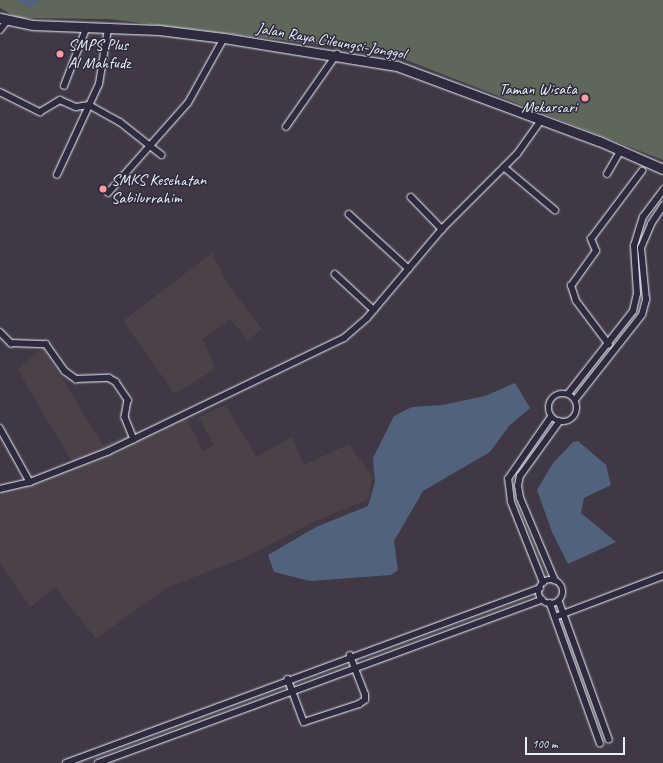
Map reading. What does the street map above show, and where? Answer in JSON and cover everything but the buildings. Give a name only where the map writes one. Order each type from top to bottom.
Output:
[{"type":"main road","name":"Jalan Raya Cileungsi-Jonggol","points":[[4,19],[86,29],[108,29],[224,38],[337,54],[434,78],[621,150],[663,170]]},
{"type":"street","points":[[0,30],[4,19]]},
{"type":"street","points":[[64,86],[86,29]]},
{"type":"street","points":[[57,175],[99,84],[108,29]]},
{"type":"street","points":[[108,193],[191,99],[224,38]]},
{"type":"street","points":[[286,127],[337,54]]},
{"type":"street","points":[[0,92],[40,112],[60,100],[76,107],[89,105],[120,122],[162,154]]},
{"type":"street","points":[[0,489],[30,482],[134,439],[344,338],[374,310],[442,229],[504,167],[542,119]]},
{"type":"street","points":[[607,174],[621,150]]},
{"type":"street","points":[[504,167],[555,210]]},
{"type":"street","points":[[608,345],[576,301],[571,286],[596,251],[591,239],[642,171]]},
{"type":"street","points":[[568,394],[608,345],[633,311],[637,294],[634,246],[641,220],[663,190]]},
{"type":"street","points":[[410,197],[442,229]]},
{"type":"street","points":[[575,400],[568,394],[558,394],[551,400],[548,408],[551,417],[559,422],[566,422],[576,414],[575,400],[642,315],[646,300],[642,248],[651,224],[663,206]]},
{"type":"street","points":[[349,214],[409,269]]},
{"type":"street","points":[[335,274],[374,310]]},
{"type":"street","points":[[0,332],[2,340],[22,345],[46,344],[64,371],[76,379],[109,378],[116,382],[128,400],[125,418],[134,439]]},
{"type":"street","points":[[542,600],[541,586],[511,502],[508,479],[551,417]]},
{"type":"street","points":[[559,422],[520,476],[518,486],[520,498],[555,581],[563,590],[559,601],[608,739]]},
{"type":"street","points":[[0,428],[30,482]]},
{"type":"street","points":[[555,617],[663,576]]},
{"type":"street","points":[[66,763],[288,679],[555,581]]},
{"type":"street","points":[[98,763],[292,689],[542,600],[550,603],[559,601]]},
{"type":"street","points":[[550,603],[600,743]]},
{"type":"street","points":[[288,679],[302,718],[308,722],[365,700],[350,656]]},
{"type":"shaded area","name":"Taman Wisata Mekarsari","points":[[0,0],[663,0],[663,160],[388,53],[109,19],[18,18],[0,8]]},
{"type":"shaded area","points":[[212,253],[227,283],[262,329],[248,340],[230,319],[203,339],[215,369],[175,394],[123,321]]},
{"type":"shaded area","points":[[43,347],[103,445],[184,413],[203,451],[214,445],[199,417],[226,405],[256,457],[292,437],[304,465],[349,444],[372,476],[369,499],[318,520],[243,558],[166,588],[96,639],[55,587],[31,607],[0,564],[0,488],[23,484],[72,462],[18,370]]},
{"type":"water","points":[[18,0],[41,0],[28,8]]},
{"type":"water","points":[[515,383],[530,408],[509,426],[490,452],[423,491],[394,541],[398,570],[391,575],[310,581],[274,572],[268,555],[316,527],[368,506],[375,482],[373,458],[394,416],[412,407],[443,405],[485,396]]},
{"type":"water","points":[[578,441],[606,465],[611,485],[584,498],[581,513],[616,542],[568,564],[552,532],[537,490],[553,463],[573,442]]},
{"type":"place","name":"SMPS Plus Al Mahfudz","points":[[60,54]]},
{"type":"place","name":"Taman Wisata Mekarsari","points":[[585,98]]},
{"type":"place","name":"SMKS Kesehatan Sabilurrahim","points":[[103,189]]}]
